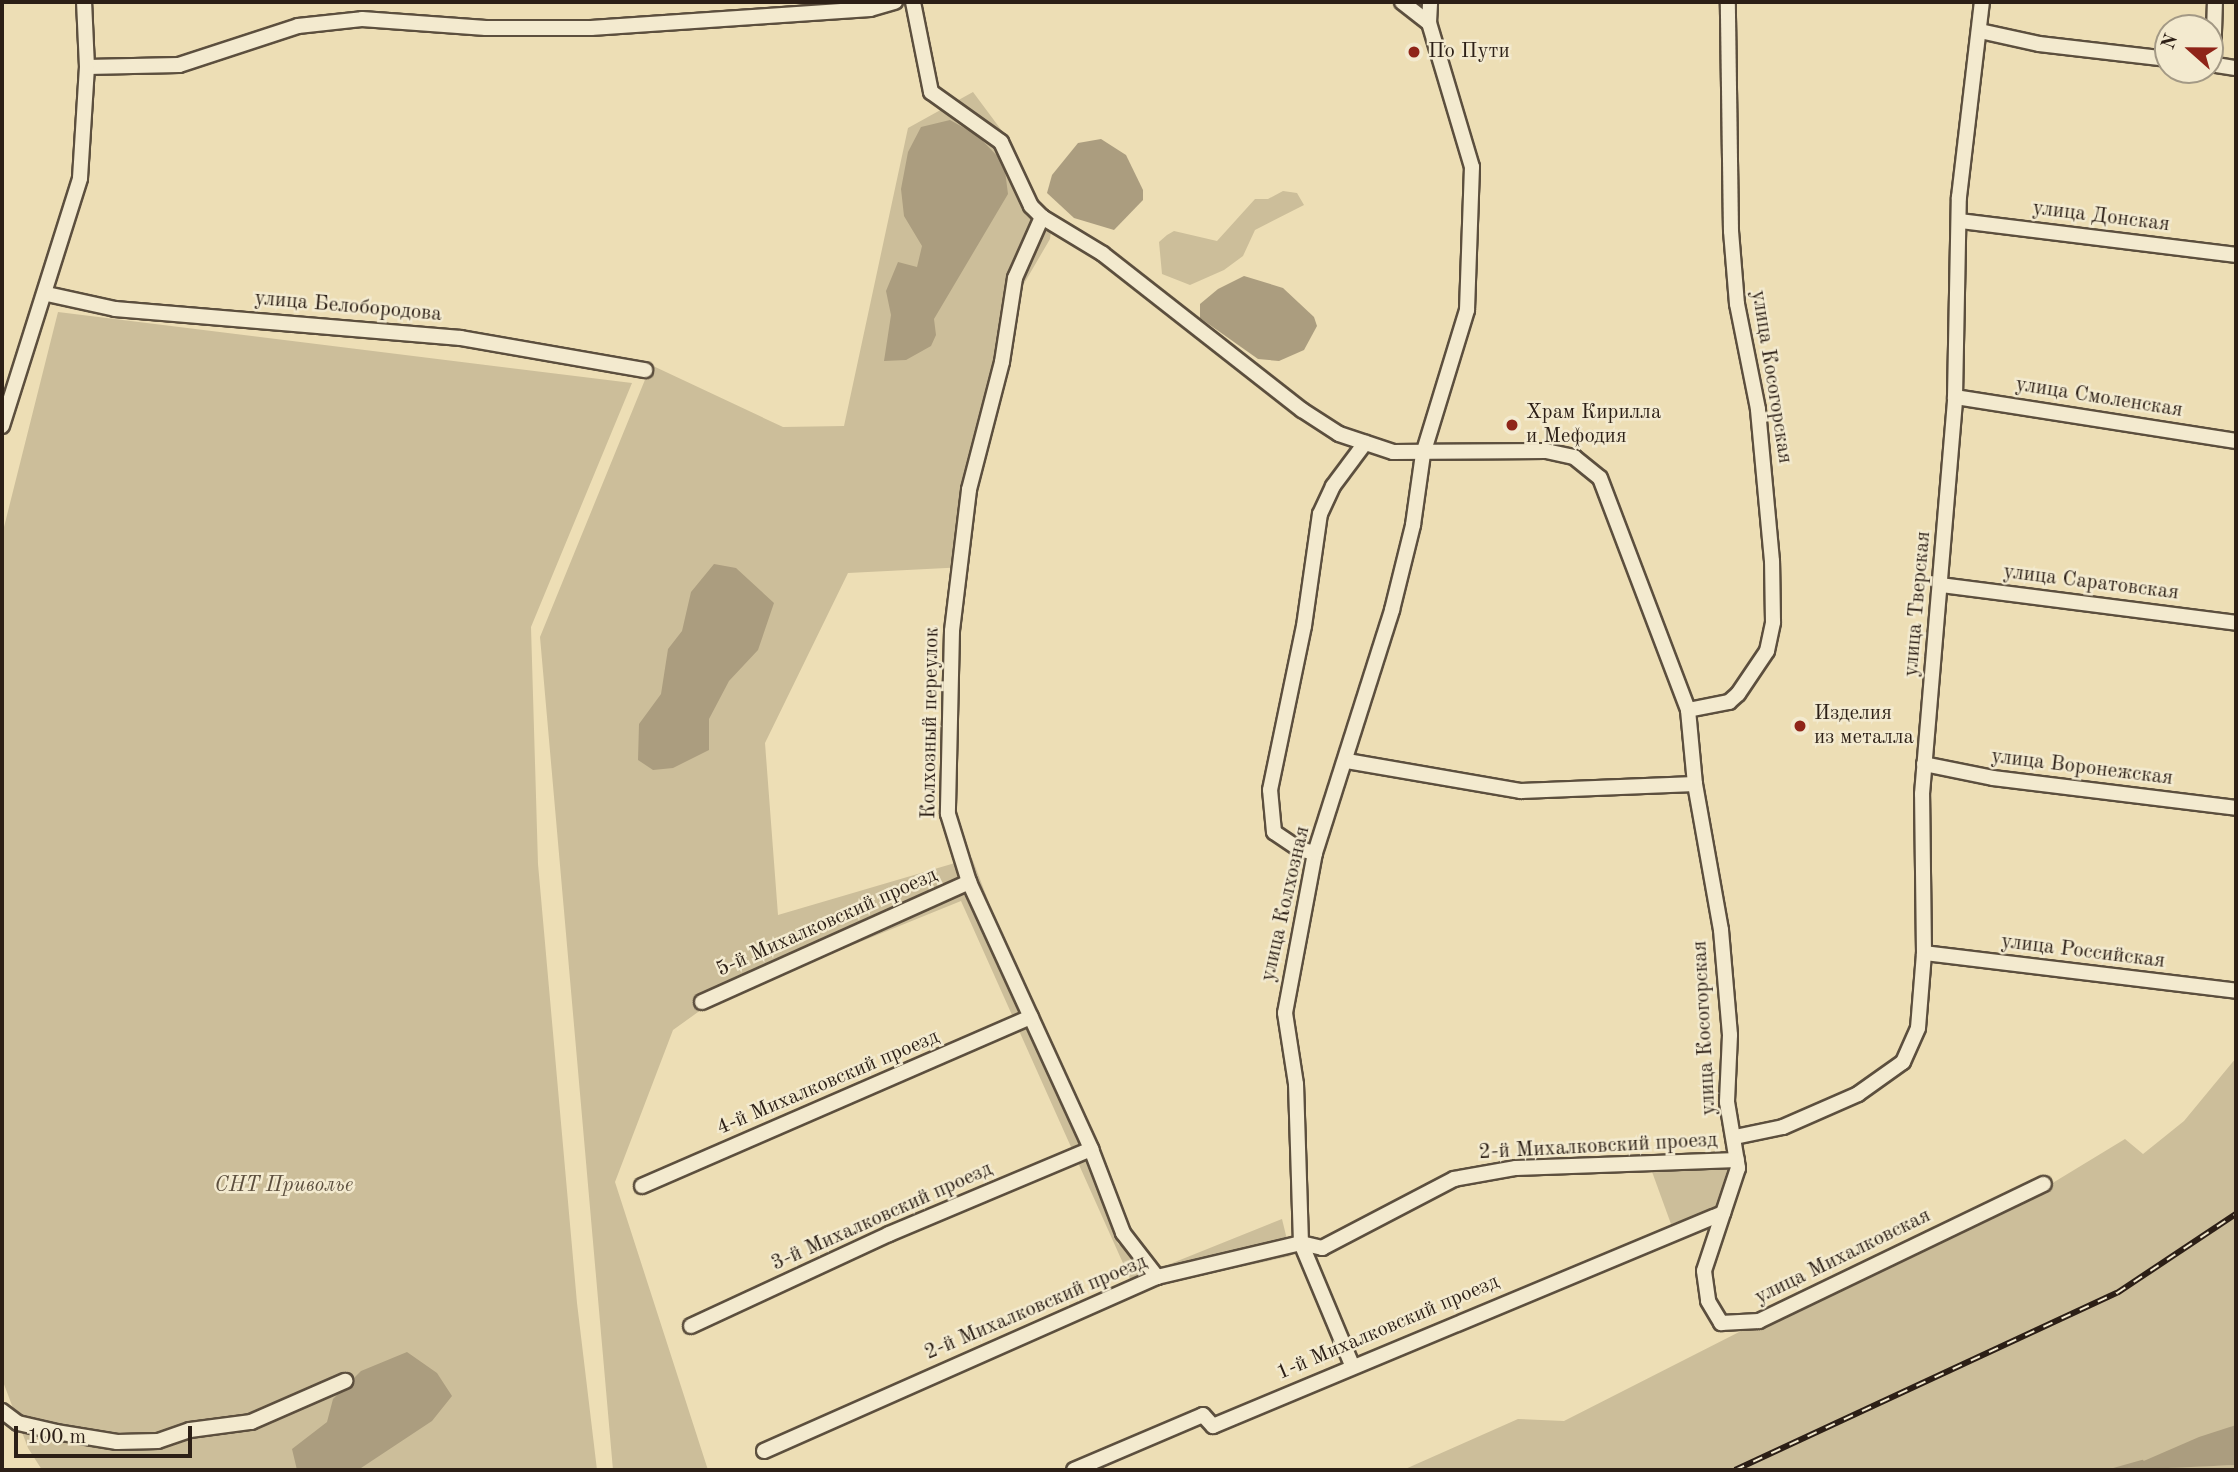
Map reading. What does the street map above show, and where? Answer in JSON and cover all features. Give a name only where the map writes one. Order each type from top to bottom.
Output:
[{"type":"street","points":[[2,426],[47,294],[80,178],[87,67],[84,2]]},
{"type":"street","points":[[87,67],[179,65],[298,26],[362,19],[486,28],[591,28],[870,9],[895,2]]},
{"type":"street","points":[[914,2],[931,92],[997,138],[1031,206],[1042,217]]},
{"type":"street","points":[[1402,2],[1429,23]]},
{"type":"street","name":"улица Колхозная","points":[[1352,1365],[1301,1243],[1296,1084],[1285,1013],[1315,853],[1347,761],[1411,536],[1423,454],[1467,310],[1472,167],[1429,23],[1430,2]]},
{"type":"street","name":"улица Косогорская","points":[[1688,710],[1728,702],[1738,695],[1768,651],[1773,622],[1773,561],[1758,408],[1737,304],[1732,243],[1728,2]]},
{"type":"street","name":"улица Тверская","points":[[1735,1137],[1768,1132],[1837,1105],[1898,1067],[1915,1040],[1923,953],[1920,868],[1924,764],[1955,397],[1959,197],[1982,2]]},
{"type":"street","points":[[1980,31],[2039,44],[2154,57]]},
{"type":"street","name":"улица Косогорская","points":[[1042,217],[1103,254],[1302,410],[1365,443],[1423,454],[1546,451],[1582,461],[1603,482],[1688,710],[1695,784],[1721,930],[1730,1035],[1727,1102],[1735,1137]]},
{"type":"street","name":"Колхозный переулок","points":[[1042,217],[1015,278],[1002,362],[974,465],[958,575],[948,690],[948,814],[969,882],[1091,1149],[1123,1233],[1157,1277]]},
{"type":"street","name":"улица Донская","points":[[1960,221],[2236,256]]},
{"type":"street","name":"улица Белобородова","points":[[47,294],[115,309],[461,338],[645,370]]},
{"type":"street","name":"улица Смоленская","points":[[1955,397],[2236,441]]},
{"type":"street","points":[[1315,853],[1299,849],[1274,832],[1270,790],[1304,626],[1320,514],[1333,486],[1365,443]]},
{"type":"street","name":"улица Саратовская","points":[[1941,585],[2236,623]]},
{"type":"street","points":[[1347,761],[1521,791],[1695,784]]},
{"type":"street","name":"улица Воронежская","points":[[1924,764],[1993,778],[2236,808]]},
{"type":"street","name":"5-й Михалковский проезд","points":[[702,1002],[969,882]]},
{"type":"street","name":"улица Российская","points":[[1923,953],[2236,992]]},
{"type":"street","name":"4-й Михалковский проезд","points":[[642,1186],[1031,1017]]},
{"type":"street","name":"улица Михалковская","points":[[1735,1137],[1737,1160],[1723,1213],[1706,1257],[1704,1287],[1721,1323],[1741,1325],[1759,1321],[2044,1184]]},
{"type":"street","name":"3-й Михалковский проезд","points":[[691,1326],[889,1234],[1091,1149]]},
{"type":"street","name":"2-й Михалковский проезд","points":[[764,1451],[1157,1277],[1301,1243],[1322,1248],[1427,1190],[1474,1174],[1516,1168],[1737,1160]]},
{"type":"street","name":"1-й Михалковский проезд","points":[[1074,1470],[1203,1415],[1213,1426],[1352,1365],[1723,1213]]},
{"type":"street","points":[[2,1411],[18,1423],[56,1432],[117,1442],[158,1441],[190,1430],[251,1422],[345,1381]]},
{"type":"green space","points":[[973,92],[1005,135],[1011,171],[1027,210],[1053,214],[1050,239],[1022,287],[975,488],[966,567],[848,573],[765,743],[778,915],[972,858],[1118,1244],[1160,1268],[1282,1219],[1291,1256],[1135,1290],[961,901],[712,1002],[673,1030],[615,1182],[708,1470],[613,1470],[540,637],[651,365],[783,427],[844,426],[908,128]]},
{"type":"green space","points":[[1283,191],[1297,193],[1304,205],[1255,230],[1243,256],[1224,270],[1190,285],[1162,274],[1159,242],[1167,235],[1174,231],[1217,241],[1255,199],[1268,199]]},
{"type":"green space","name":"СНТ Приволье","points":[[58,312],[632,383],[531,627],[538,864],[577,1303],[597,1470],[42,1470],[28,1448],[2,1379],[2,535]]},
{"type":"green space","points":[[2236,1058],[2236,1425],[2123,1470],[1403,1470],[1518,1419],[1564,1421],[1745,1329],[2003,1213],[2125,1139],[2143,1154],[2184,1121]]},
{"type":"green space","points":[[1728,1167],[1716,1209],[1671,1224],[1651,1169]]},
{"type":"green space","points":[[2236,1465],[2236,1470],[2160,1470],[2175,1467]]},
{"type":"shaded area","points":[[950,120],[977,135],[1004,163],[1008,194],[934,319],[936,335],[931,346],[906,360],[884,361],[891,315],[886,291],[898,262],[917,267],[922,246],[904,216],[901,189],[908,152],[921,127]]},
{"type":"shaded area","points":[[1101,139],[1126,155],[1143,190],[1143,200],[1114,230],[1074,218],[1047,193],[1052,175],[1078,143]]},
{"type":"shaded area","points":[[1244,276],[1283,288],[1314,317],[1317,326],[1304,350],[1279,361],[1258,359],[1200,318],[1200,304],[1218,289]]},
{"type":"shaded area","points":[[714,564],[736,568],[774,603],[758,650],[729,681],[709,719],[709,750],[673,768],[653,770],[638,760],[639,724],[661,694],[668,649],[682,631],[691,592]]},
{"type":"shaded area","points":[[407,1352],[437,1373],[452,1396],[432,1421],[358,1470],[297,1470],[292,1449],[327,1422],[333,1399],[361,1371]]},
{"type":"shaded area","points":[[2236,1425],[2236,1465],[2123,1470],[2199,1437]]},
{"type":"waterway","points":[[2114,1470],[2142,1462]]},
{"type":"railway","points":[[1735,1470],[2117,1293],[2236,1214]]},
{"type":"place","name":"По Пути","points":[[1414,52]]},
{"type":"place","name":"Храм Кирилла и Мефодия","points":[[1512,425]]},
{"type":"place","name":"Изделия из металла","points":[[1800,726]]}]
